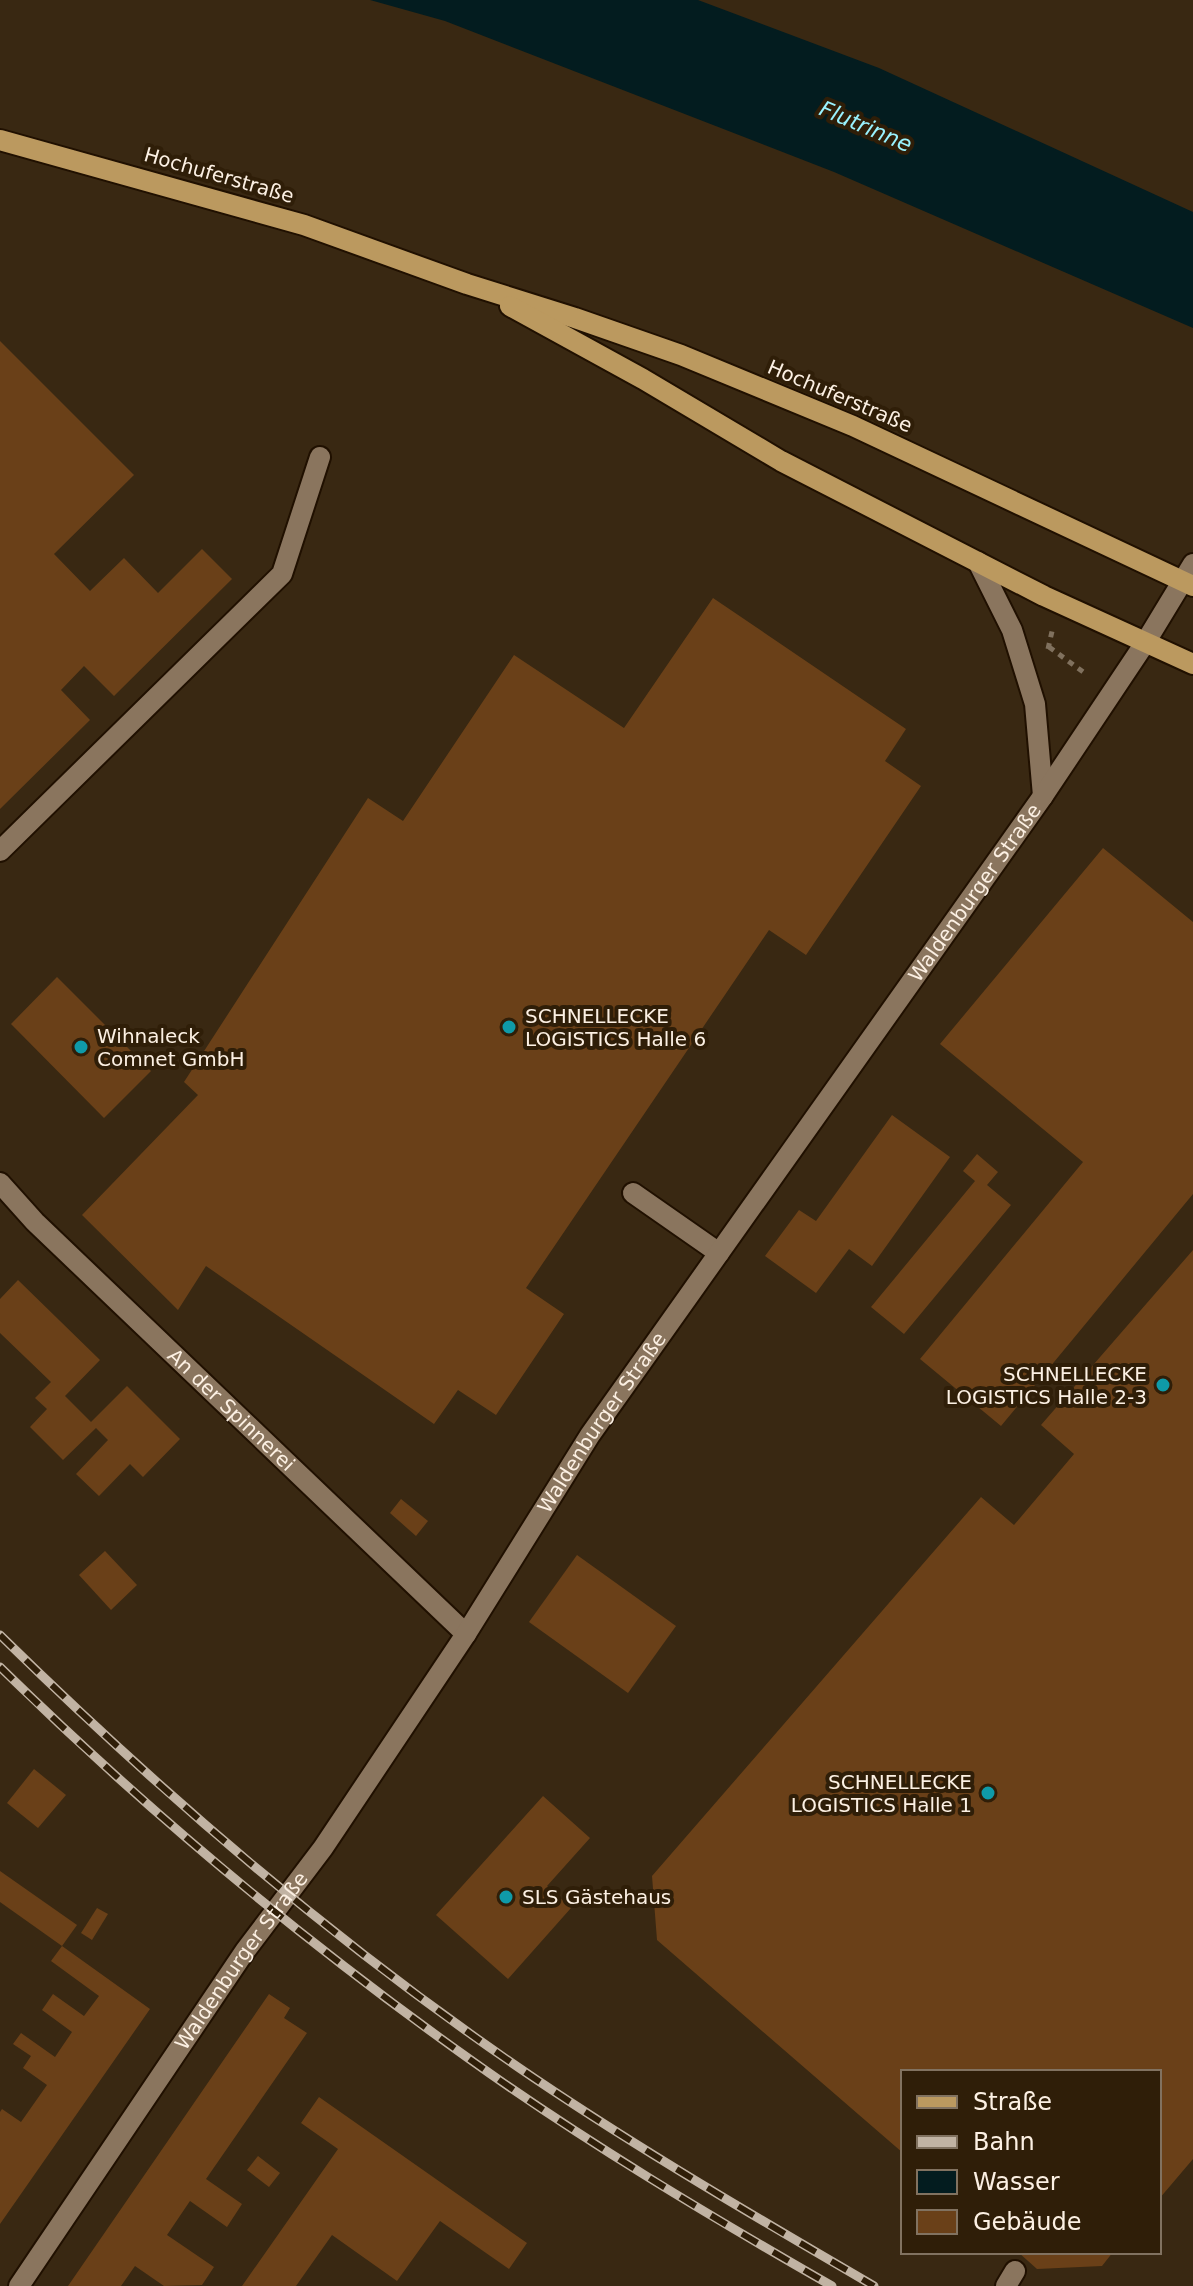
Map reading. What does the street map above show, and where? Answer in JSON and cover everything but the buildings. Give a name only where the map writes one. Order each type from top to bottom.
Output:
[{"type":"main road","name":"Hochuferstraße","points":[[0,140],[304,225],[467,284],[681,355],[853,426],[1190,577]]},
{"type":"main road","name":"Hochuferstraße","points":[[467,284],[643,379],[781,461],[978,562],[1193,664]]},
{"type":"street","points":[[0,851],[282,574],[320,457]]},
{"type":"street","points":[[978,562],[1012,630],[1032,694],[1043,796]]},
{"type":"street","name":"Waldenburger Straße","points":[[19,2286],[245,1951],[323,1848],[466,1634],[590,1435],[1043,796],[1190,577]]},
{"type":"street","name":"An der Spinnerei","points":[[0,1183],[35,1222],[466,1634]]},
{"type":"street","points":[[633,1193],[719,1253]]},
{"type":"path","points":[[1049,647],[1086,674]]},
{"type":"water","name":"Flutrinne","points":[[370,0],[698,0],[879,68],[1193,212],[1193,328],[834,172],[445,21]]},
{"type":"railway","points":[[0,1635],[191,1812],[324,1924],[393,1977],[575,2105],[702,2185],[874,2286]]},
{"type":"railway","points":[[0,1667],[111,1771],[226,1872],[406,2013],[601,2148],[832,2286]]},
{"type":"place","name":"SCHNELLECKE LOGISTICS Halle 6","points":[[509,1027]]},
{"type":"place","name":"Wihnaleck Comnet GmbH","points":[[81,1047]]},
{"type":"place","name":"SCHNELLECKE LOGISTICS Halle 2-3","points":[[1163,1385]]},
{"type":"place","name":"SCHNELLECKE LOGISTICS Halle 1","points":[[988,1793]]},
{"type":"place","name":"SLS Gästehaus","points":[[506,1897]]}]
